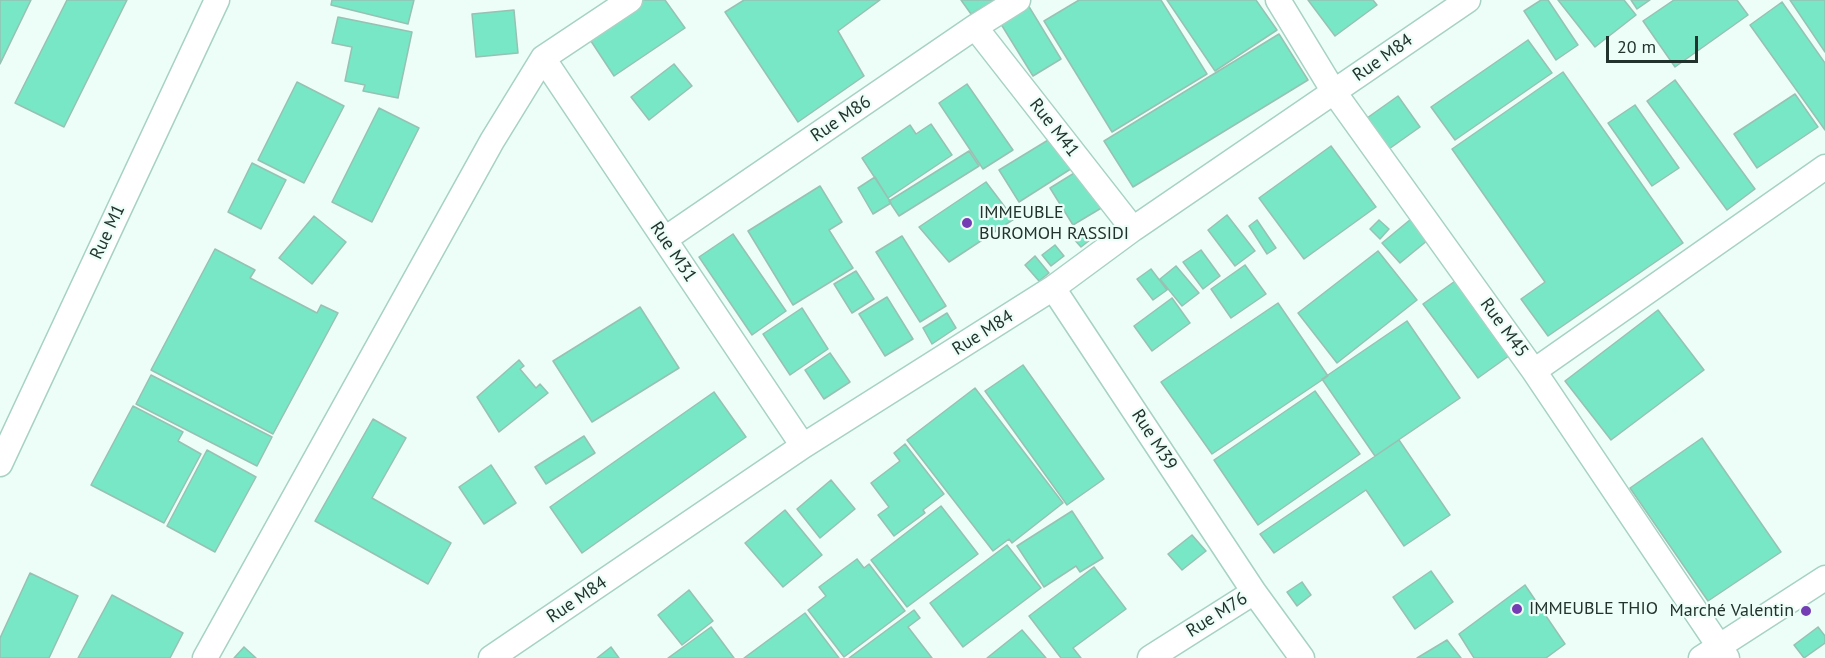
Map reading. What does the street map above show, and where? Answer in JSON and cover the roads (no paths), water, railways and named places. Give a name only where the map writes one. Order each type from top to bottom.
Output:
[{"type":"street","name":"Rue M1","points":[[0,464],[217,0]]},
{"type":"street","points":[[205,658],[492,141],[543,58],[630,0]]},
{"type":"street","name":"Rue M86","points":[[665,239],[1018,0]]},
{"type":"street","name":"Rue M45","points":[[1278,0],[1334,92],[1534,371],[1716,654]]},
{"type":"street","name":"Rue M84","points":[[501,655],[803,446],[1053,288],[1133,229],[1468,0]]},
{"type":"street","name":"Rue M41","points":[[975,27],[1133,229]]},
{"type":"street","name":"Rue M31","points":[[543,58],[803,446]]},
{"type":"street","points":[[1534,371],[1825,167]]},
{"type":"street","name":"Rue M39","points":[[1053,288],[1254,592],[1302,658]]},
{"type":"street","points":[[1716,654],[1825,578]]},
{"type":"street","name":"Rue M76","points":[[1150,658],[1254,592]]},
{"type":"place","name":"IMMEUBLE BUROMOH RASSIDI","points":[[967,223]]},
{"type":"place","name":"IMMEUBLE THIO","points":[[1517,609]]},
{"type":"place","name":"Marché Valentin","points":[[1806,611]]}]
